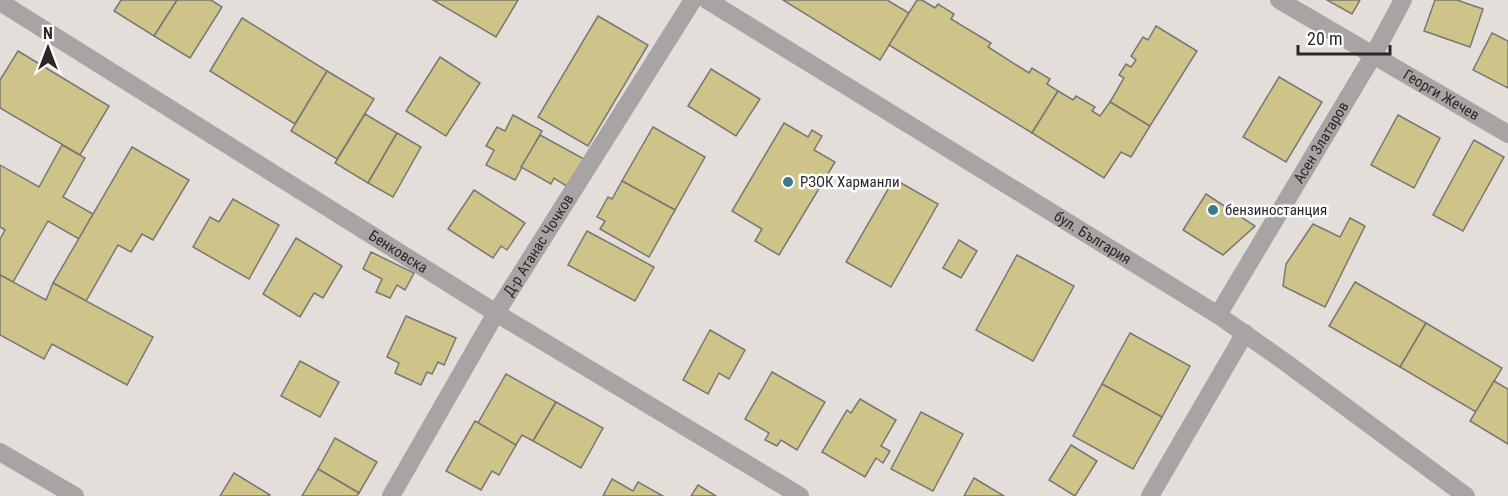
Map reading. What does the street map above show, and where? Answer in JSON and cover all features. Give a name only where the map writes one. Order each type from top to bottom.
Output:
[{"type":"street","name":"Д-р Атанас Чочков","points":[[391,496],[496,313],[693,0]]},
{"type":"street","name":"бул. България","points":[[707,0],[1218,315],[1466,496]]},
{"type":"street","name":"Георги Жечев","points":[[1279,0],[1508,134]]},
{"type":"street","name":"Асен Златаров","points":[[1218,315],[1374,54],[1403,0]]},
{"type":"street","name":"Бенковска","points":[[0,2],[496,313],[800,496]]},
{"type":"street","points":[[1150,496],[1245,333]]},
{"type":"street","points":[[0,452],[75,496]]},
{"type":"building","points":[[121,0],[177,0],[154,36],[114,11]]},
{"type":"building","points":[[177,0],[211,0],[222,7],[190,58],[154,36]]},
{"type":"building","points":[[433,0],[518,0],[496,37]]},
{"type":"building","points":[[783,0],[887,0],[909,13],[880,60]]},
{"type":"building","points":[[917,0],[922,0],[935,8],[938,4],[954,14],[951,19],[991,43],[988,47],[1029,73],[1032,68],[1050,79],[1047,84],[1058,91],[1032,133],[889,45]]},
{"type":"building","points":[[1327,0],[1360,0],[1352,14]]},
{"type":"building","points":[[1435,0],[1457,0],[1483,9],[1470,47],[1424,31]]},
{"type":"building","points":[[598,16],[648,45],[588,146],[538,117]]},
{"type":"building","points":[[242,18],[327,71],[295,124],[210,71]]},
{"type":"building","points":[[1156,26],[1197,51],[1150,126],[1110,102],[1124,78],[1119,75],[1126,64],[1131,67],[1136,60],[1131,56],[1143,37],[1148,40]]},
{"type":"building","points":[[1492,33],[1508,41],[1508,88],[1473,70]]},
{"type":"building","points":[[18,51],[109,106],[80,155],[0,108],[0,80]]},
{"type":"building","points":[[440,57],[480,83],[446,136],[406,111]]},
{"type":"building","points":[[711,69],[760,99],[736,136],[688,106]]},
{"type":"building","points":[[327,71],[374,99],[337,159],[291,131]]},
{"type":"building","points":[[1279,77],[1322,102],[1286,162],[1243,137]]},
{"type":"building","points":[[1058,91],[1073,100],[1076,96],[1095,107],[1092,111],[1100,116],[1110,102],[1150,126],[1131,157],[1121,152],[1104,178],[1032,133]]},
{"type":"building","points":[[365,114],[397,133],[368,183],[335,163]]},
{"type":"building","points":[[513,115],[542,131],[515,180],[486,165],[494,150],[486,146],[497,127],[505,131]]},
{"type":"building","points":[[1398,115],[1440,138],[1414,188],[1371,165]]},
{"type":"building","points":[[784,123],[808,137],[812,130],[822,136],[814,150],[835,162],[779,255],[755,241],[762,229],[732,211]]},
{"type":"building","points":[[653,127],[705,157],[675,210],[622,181]]},
{"type":"building","points":[[397,133],[421,147],[393,197],[368,183]]},
{"type":"building","points":[[540,135],[584,159],[568,187],[554,178],[551,184],[521,167]]},
{"type":"building","points":[[1474,140],[1504,157],[1463,231],[1433,215]]},
{"type":"building","points":[[62,145],[85,158],[63,197],[93,214],[79,239],[48,221],[13,282],[0,275],[0,239],[5,230],[0,227],[0,165],[39,187]]},
{"type":"building","points":[[132,147],[189,180],[153,240],[142,234],[131,252],[118,245],[86,301],[53,283]]},
{"type":"building","points":[[894,179],[938,204],[891,287],[846,262]]},
{"type":"building","points":[[622,181],[675,210],[649,257],[600,229],[605,221],[597,217],[608,197],[612,199]]},
{"type":"building","points":[[474,190],[525,223],[507,250],[501,246],[493,258],[448,229]]},
{"type":"building","name":"бензиностанция","points":[[1206,194],[1255,226],[1223,255],[1183,230]]},
{"type":"building","points":[[233,199],[279,225],[249,279],[193,247],[210,217],[219,222]]},
{"type":"building","points":[[1350,218],[1365,226],[1325,307],[1283,286],[1286,264],[1313,224],[1340,237]]},
{"type":"building","points":[[587,231],[654,267],[635,301],[568,265]]},
{"type":"building","points":[[296,238],[342,266],[323,298],[314,293],[300,317],[263,294]]},
{"type":"building","points":[[959,240],[977,251],[961,278],[943,268]]},
{"type":"building","points":[[371,252],[414,273],[405,290],[397,285],[390,298],[376,292],[382,279],[363,269]]},
{"type":"building","points":[[1017,255],[1074,286],[1033,361],[976,330]]},
{"type":"building","points":[[0,275],[46,300],[53,283],[153,337],[127,385],[52,344],[44,359],[0,335]]},
{"type":"building","points":[[1355,282],[1426,323],[1400,367],[1329,326]]},
{"type":"building","points":[[406,316],[456,338],[444,365],[438,362],[432,374],[427,372],[421,385],[395,373],[399,363],[387,357]]},
{"type":"building","points":[[1426,323],[1502,368],[1476,412],[1400,367]]},
{"type":"building","points":[[710,330],[745,350],[729,379],[719,373],[708,394],[683,380]]},
{"type":"building","points":[[1130,333],[1190,366],[1162,417],[1102,384]]},
{"type":"building","points":[[300,361],[339,382],[320,417],[281,396]]},
{"type":"building","points":[[772,372],[825,402],[797,450],[781,440],[777,446],[765,440],[769,433],[745,419]]},
{"type":"building","points":[[506,374],[556,402],[533,441],[522,435],[516,445],[478,423]]},
{"type":"building","points":[[1494,381],[1508,389],[1508,444],[1470,421]]},
{"type":"building","points":[[1102,384],[1162,417],[1133,469],[1073,436]]},
{"type":"building","points":[[860,399],[896,420],[881,446],[890,451],[883,463],[876,458],[865,477],[822,452],[847,410],[851,413]]},
{"type":"building","points":[[556,402],[603,428],[581,468],[533,441]]},
{"type":"building","points":[[921,412],[963,434],[933,491],[891,469]]},
{"type":"building","points":[[475,421],[516,445],[499,475],[492,471],[481,490],[446,471]]},
{"type":"building","points":[[335,438],[377,462],[359,493],[318,469]]},
{"type":"building","points":[[1071,445],[1097,461],[1075,496],[1049,480]]},
{"type":"building","points":[[318,469],[359,493],[357,496],[302,496]]},
{"type":"building","points":[[234,473],[270,495],[220,496]]},
{"type":"building","points":[[974,478],[1004,496],[964,496]]},
{"type":"building","points":[[612,479],[633,491],[638,482],[663,496],[603,496]]},
{"type":"building","points":[[698,485],[716,496],[691,496]]},
{"type":"place","name":"РЗОК Харманли","points":[[788,182]]},
{"type":"place","name":"бензиностанция","points":[[1213,210]]}]
